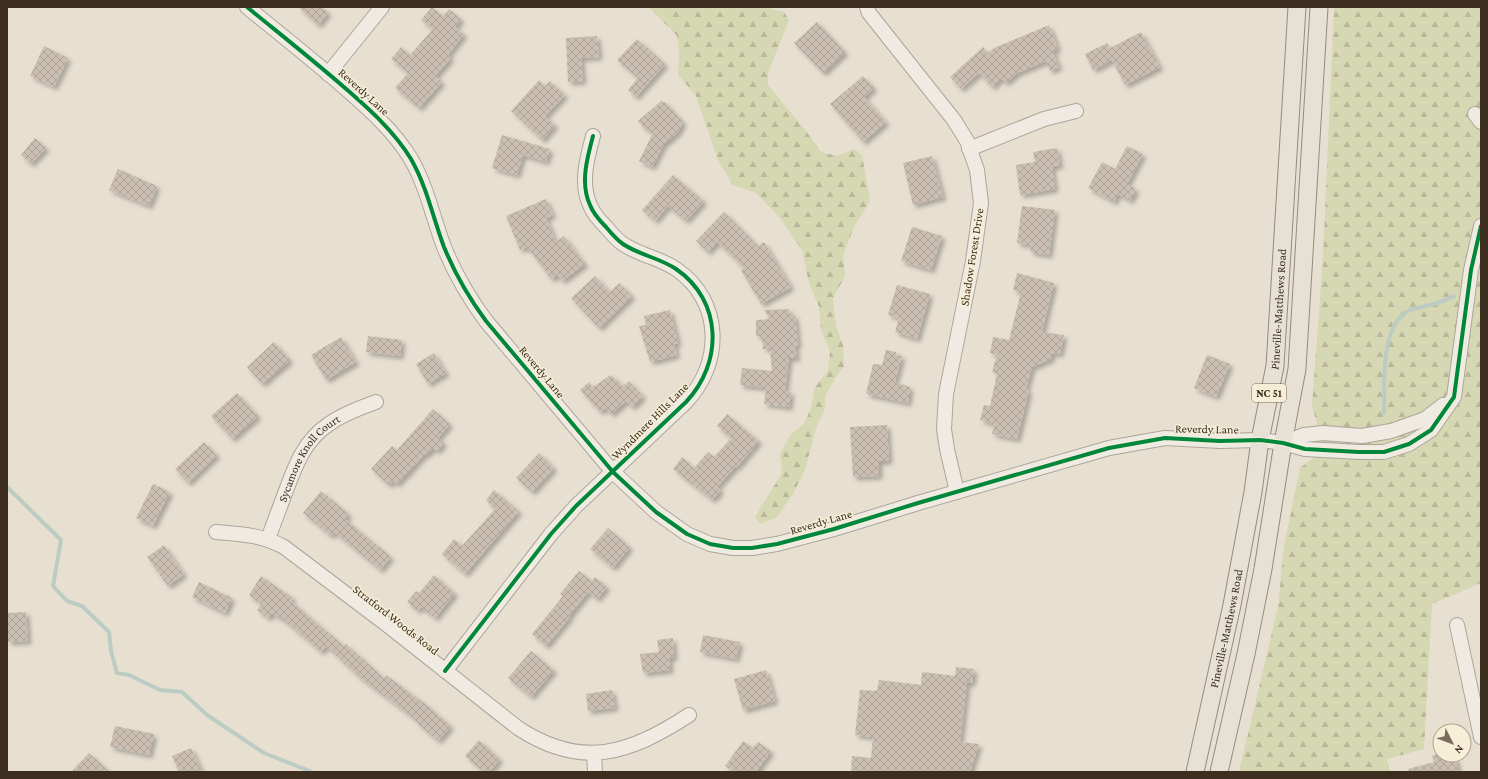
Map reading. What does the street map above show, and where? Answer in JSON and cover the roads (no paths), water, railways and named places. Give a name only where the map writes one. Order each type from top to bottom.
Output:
[{"type":"main road","name":"Pineville-Matthews Road","points":[[1195,772],[1232,605],[1274,366],[1297,7]]},
{"type":"main road","name":"Pineville-Matthews Road","points":[[1219,772],[1246,654],[1263,569],[1283,443],[1297,369],[1319,7]]},
{"type":"street","name":"Reverdy Lane","points":[[247,7],[380,119],[401,145],[418,173],[430,203],[444,246],[455,272],[471,300],[486,321],[613,472],[656,512],[687,534],[710,544],[733,548],[752,548],[777,544],[834,529],[1109,448],[1165,438],[1220,441],[1260,440],[1283,443],[1305,449],[1384,452],[1409,444],[1431,430],[1454,397],[1471,270],[1481,226]]},
{"type":"street","points":[[328,74],[382,7]]},
{"type":"street","name":"Shadow Forest Drive","points":[[867,7],[869,13],[954,120],[967,141],[977,170],[981,203],[974,261],[946,394],[944,429],[957,492]]},
{"type":"street","points":[[969,148],[1044,119],[1076,111]]},
{"type":"street","name":"Wyndmere Hills Lane","points":[[445,671],[551,534],[576,506],[694,393],[707,371],[712,349],[712,327],[708,310],[698,292],[686,277],[664,262],[624,245],[607,229],[589,205],[586,189],[586,169],[588,151],[593,136]]},
{"type":"street","name":"Reverdy Lane","points":[[1283,443],[1304,435],[1323,433],[1362,436],[1391,431],[1425,419],[1454,397]]},
{"type":"street","name":"Sycamore Knoll Court","points":[[268,539],[299,458],[306,447],[328,424],[352,411],[376,402]]},
{"type":"street","name":"Stratford Woods Road","points":[[216,532],[245,534],[268,539],[284,547],[386,624],[518,728],[552,746],[566,750],[594,753],[616,750],[639,744],[689,716]]},
{"type":"street","points":[[1457,625],[1481,737]]},
{"type":"street","points":[[594,753],[595,772]]},
{"type":"waterway","points":[[1384,413],[1384,372],[1388,342],[1393,328],[1400,318],[1410,310],[1439,303],[1454,296]]},
{"type":"waterway","points":[[7,487],[61,540],[53,586],[67,601],[82,606],[109,632],[111,651],[117,673],[129,675],[160,690],[182,692],[207,715],[264,753],[312,772]]}]
